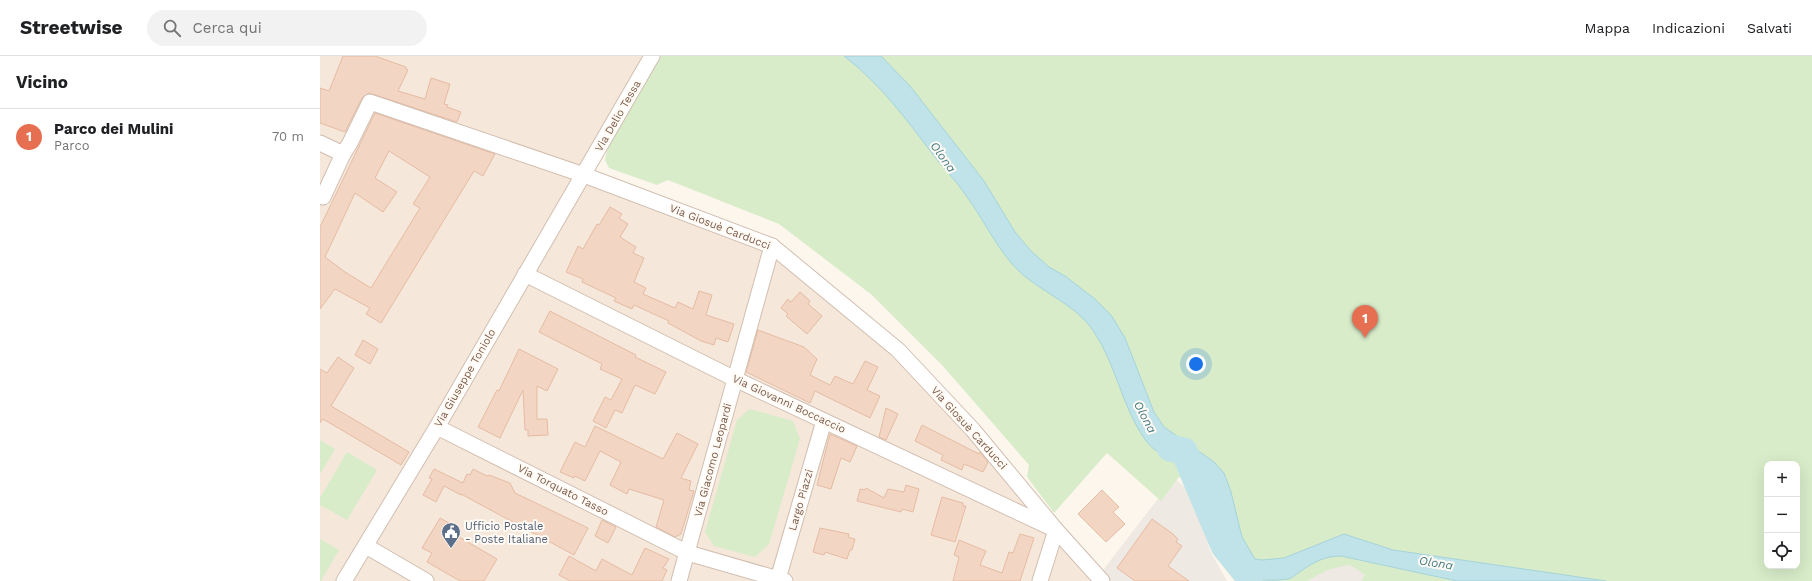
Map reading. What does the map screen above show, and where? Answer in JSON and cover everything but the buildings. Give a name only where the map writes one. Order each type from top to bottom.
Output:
[{"type":"street","name":"Via Delio Tessa","points":[[584,175],[652,56]]},
{"type":"street","name":"Via Giosuè Carducci","points":[[343,154],[370,102],[584,175],[772,246],[898,350],[973,430],[1056,530],[1102,581]]},
{"type":"street","points":[[320,143],[343,154],[321,199]]},
{"type":"street","name":"Via Giuseppe Toniolo","points":[[344,581],[437,427],[584,175]]},
{"type":"street","name":"Via Giacomo Leopardi","points":[[679,581],[772,246]]},
{"type":"street","name":"Via Giovanni Boccaccio","points":[[525,274],[735,379],[1056,530]]},
{"type":"street","name":"Largo Piazzi","points":[[782,580],[824,421]]},
{"type":"street","name":"Via Torquato Tasso","points":[[437,427],[688,553],[782,580]]},
{"type":"street","points":[[1040,581],[1056,530]]},
{"type":"street","points":[[366,546],[426,581]]},
{"type":"shaded area","points":[[320,56],[649,56],[342,581],[320,581]]},
{"type":"shaded area","points":[[585,180],[773,250],[895,351],[1052,532],[1037,581],[348,581]]},
{"type":"shaded area","points":[[1174,478],[1191,492],[1211,553],[1227,581],[1106,581],[1100,574]]},
{"type":"shaded area","points":[[1057,534],[1100,581],[1042,581]]},
{"type":"shaded area","points":[[1352,561],[1371,571],[1367,581],[1303,581],[1339,563]]},
{"type":"green space","points":[[642,56],[1812,56],[1812,581],[1361,581],[1365,575],[1348,565],[1327,570],[1307,581],[1236,581],[1226,569],[1212,545],[1191,479],[1179,477],[1161,501],[1107,453],[1054,513],[1027,477],[1029,465],[942,365],[872,295],[779,224],[668,180],[657,185],[609,168],[605,160]]},
{"type":"green space","points":[[750,409],[793,421],[800,439],[769,544],[755,557],[714,546],[705,532],[737,420]]},
{"type":"green space","points":[[320,440],[335,449],[320,474]]},
{"type":"green space","points":[[347,452],[377,470],[347,520],[320,505],[320,498]]},
{"type":"green space","points":[[320,539],[339,550],[321,581],[320,581]]},
{"type":"water","points":[[844,56],[881,56],[910,86],[984,181],[1015,232],[1031,251],[1049,267],[1065,276],[1095,299],[1111,315],[1125,338],[1154,412],[1164,427],[1214,462],[1224,473],[1231,492],[1242,537],[1255,559],[1262,560],[1284,558],[1344,534],[1393,550],[1606,581],[1457,581],[1341,556],[1320,560],[1293,577],[1284,580],[1258,580],[1242,576],[1233,567],[1228,556],[1216,506],[1206,483],[1192,470],[1152,448],[1146,441],[1131,415],[1102,345],[1094,332],[1077,313],[1022,274],[1013,265],[962,190],[905,119],[883,92]]},
{"type":"waterway","name":"Olona","points":[[1170,448],[1184,451],[1224,546],[1245,572],[1250,575]]},
{"type":"place","name":"Parco dei Mulini","points":[[1365,338]]},
{"type":"place","name":"Ufficio Postale - Poste Italiane","points":[[451,549]]}]
